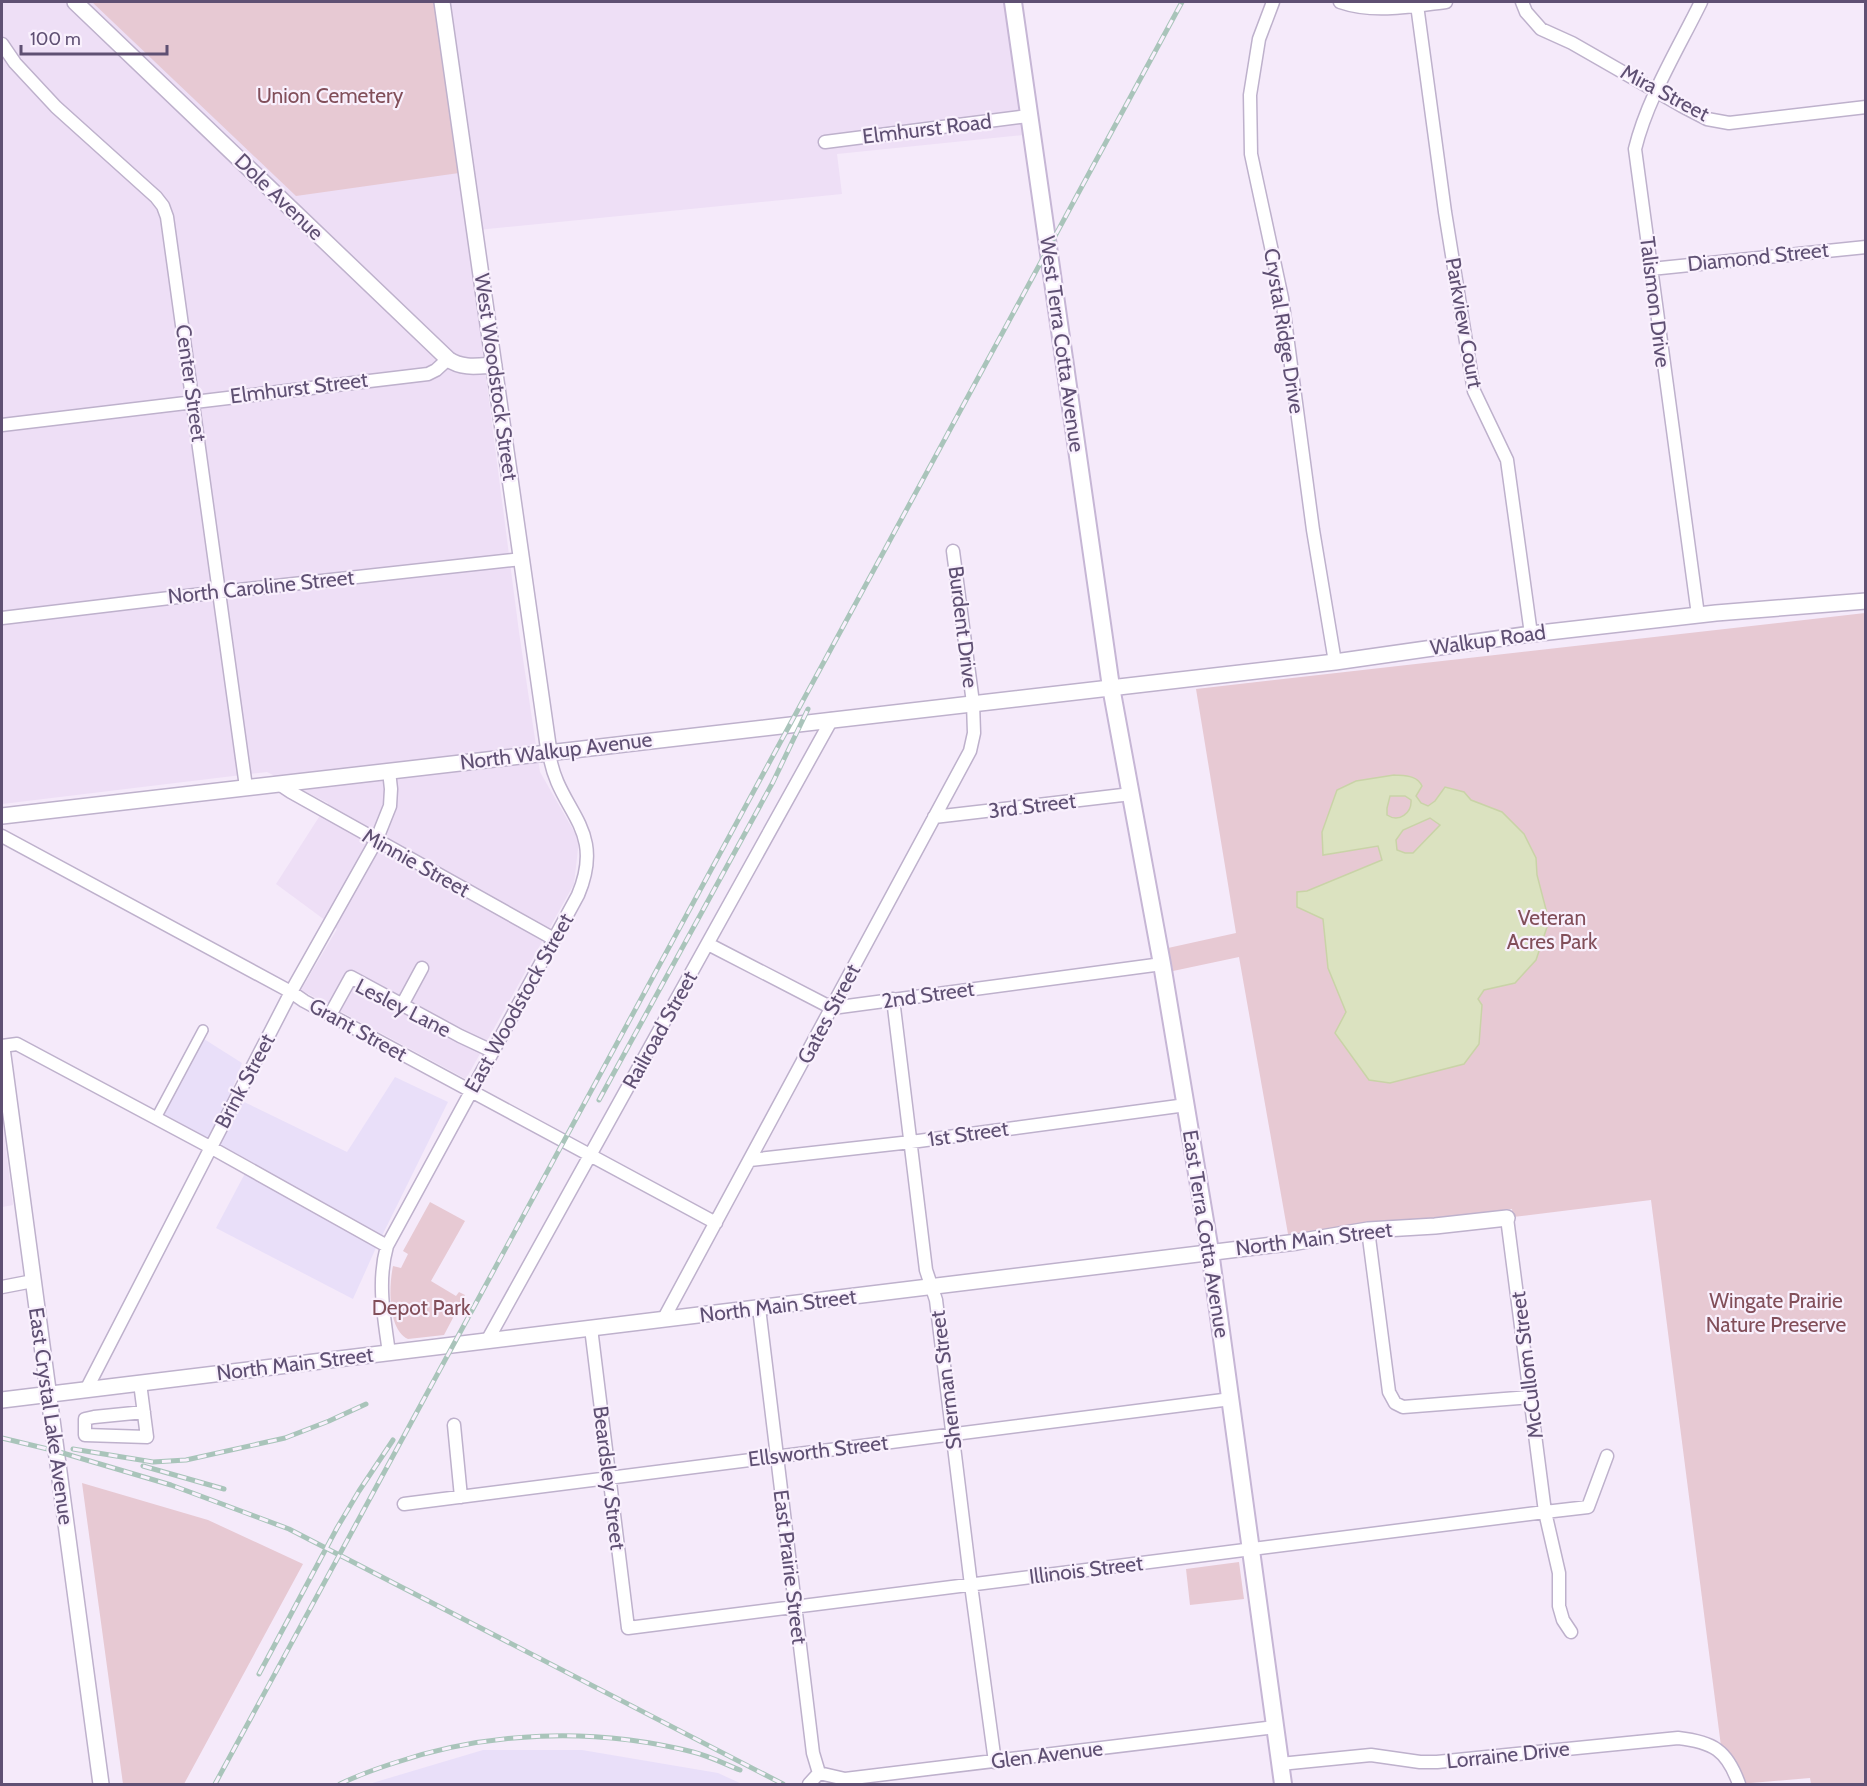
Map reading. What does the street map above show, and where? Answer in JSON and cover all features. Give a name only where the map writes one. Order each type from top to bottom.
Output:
[{"type":"main road","name":"West Terra Cotta Avenue","points":[[1013,2],[1111,687]]},
{"type":"main road","name":"East Terra Cotta Avenue","points":[[1111,687],[1162,964],[1210,1251],[1283,1785]]},
{"type":"street","name":"Dole Avenue","points":[[75,2],[448,359]]},
{"type":"street","name":"West Woodstock Street","points":[[442,2],[549,752]]},
{"type":"street","name":"Crystal Ridge Drive","points":[[1273,2],[1259,39],[1250,95],[1251,154],[1282,298],[1304,472],[1335,662]]},
{"type":"street","points":[[1340,2],[1380,10],[1446,2]]},
{"type":"street","name":"Mira Street","points":[[1522,2],[1526,12],[1541,29],[1572,43],[1707,119],[1729,123],[1866,107]]},
{"type":"street","name":"Talismon Drive","points":[[1698,615],[1635,148],[1639,131],[1657,91],[1701,2]]},
{"type":"street","name":"Parkview Court","points":[[1417,5],[1445,212],[1474,391],[1507,460],[1530,634]]},
{"type":"street","name":"Center Street","points":[[2,44],[15,63],[56,107],[146,187],[163,206],[170,229],[170,244],[194,401],[246,787]]},
{"type":"street","name":"Elmhurst Road","points":[[825,142],[1029,116]]},
{"type":"street","name":"Diamond Street","points":[[1651,269],[1866,247]]},
{"type":"street","points":[[448,359],[462,366],[494,365]]},
{"type":"street","name":"Elmhurst Street","points":[[2,425],[428,374],[448,359]]},
{"type":"street","name":"Burdent Drive","points":[[953,551],[973,703]]},
{"type":"street","name":"North Caroline Street","points":[[2,618],[220,591],[522,559]]},
{"type":"street","name":"Walkup Road","points":[[1111,687],[1335,662],[1530,634],[1698,615],[1866,601]]},
{"type":"street","name":"North Walkup Avenue","points":[[2,816],[1111,687]]},
{"type":"street","name":"Gates Street","points":[[663,1320],[973,742],[973,703]]},
{"type":"street","name":"Railroad Street","points":[[487,1341],[832,719]]},
{"type":"street","name":"East Woodstock Street","points":[[390,1353],[381,1278],[382,1262],[387,1246],[554,939],[585,877],[587,855],[584,833],[555,778],[549,752]]},
{"type":"street","name":"Brink Street","points":[[86,1390],[291,992],[376,841],[390,806],[391,789],[388,771]]},
{"type":"street","name":"Minnie Street","points":[[279,784],[376,841],[554,939]]},
{"type":"street","name":"3rd Street","points":[[934,817],[1131,794]]},
{"type":"street","name":"Grant Street","points":[[4,838],[716,1223]]},
{"type":"street","points":[[708,944],[832,1008]]},
{"type":"street","name":"2nd Street","points":[[832,1008],[1162,964]]},
{"type":"street","points":[[402,1005],[422,968]]},
{"type":"street","name":"Lesley Lane","points":[[330,1015],[351,977],[492,1051]]},
{"type":"street","name":"Sherman Street","points":[[893,999],[926,1270],[936,1300],[995,1762]]},
{"type":"street","points":[[156,1118],[202,1030]]},
{"type":"street","points":[[2,1051],[17,1044],[387,1246]]},
{"type":"street","name":"East Crystal Lake Avenue","points":[[2,1051],[101,1785]]},
{"type":"street","name":"1st Street","points":[[750,1160],[911,1142],[1186,1105]]},
{"type":"street","name":"North Main Street","points":[[2,1400],[1297,1242],[1368,1230],[1507,1218]]},
{"type":"street","name":"McCullom Street","points":[[1507,1218],[1545,1512],[1559,1573],[1559,1606],[1570,1632]]},
{"type":"street","points":[[1368,1230],[1389,1392],[1395,1403],[1403,1407],[1531,1397]]},
{"type":"street","points":[[2,1287],[33,1281]]},
{"type":"street","name":"East Prairie Street","points":[[759,1308],[813,1753],[819,1773]]},
{"type":"street","name":"Beardsley Street","points":[[591,1328],[628,1628]]},
{"type":"street","points":[[140,1383],[144,1412],[147,1437],[85,1436],[85,1419],[144,1412]]},
{"type":"street","name":"Ellsworth Street","points":[[404,1504],[1231,1399]]},
{"type":"street","points":[[454,1425],[461,1497]]},
{"type":"street","name":"Illinois Street","points":[[628,1628],[1588,1507],[1607,1456]]},
{"type":"street","name":"Glen Avenue","points":[[819,1773],[844,1779],[1275,1727]]},
{"type":"street","name":"Lorraine Drive","points":[[1280,1764],[1371,1755],[1437,1762],[1678,1738],[1697,1740],[1715,1747],[1735,1773],[1739,1785]]},
{"type":"street","points":[[809,1785],[819,1773]]},
{"type":"shaded area","points":[[2,2],[1005,2],[1024,135],[837,154],[842,194],[467,231],[519,632],[540,772],[579,840],[574,884],[466,1079],[301,990],[337,929],[276,884],[328,803],[267,772],[2,804]]},
{"type":"shaded area","points":[[1394,775],[1410,777],[1420,782],[1422,786],[1416,796],[1421,803],[1428,806],[1435,801],[1445,787],[1464,792],[1471,800],[1502,812],[1524,834],[1536,858],[1537,875],[1549,921],[1536,960],[1515,983],[1484,990],[1478,999],[1482,1005],[1479,1044],[1464,1064],[1390,1083],[1369,1080],[1335,1033],[1346,1012],[1328,968],[1323,919],[1297,907],[1297,892],[1307,891],[1382,860],[1378,846],[1323,855],[1322,832],[1337,790],[1356,781]],"holes":[[[1390,796],[1405,796],[1411,800],[1407,813],[1396,818],[1387,815]],[[1430,818],[1440,825],[1413,853],[1397,850],[1396,840],[1403,830]]]},
{"type":"shaded area","points":[[204,1039],[242,1063],[230,1095],[347,1152],[395,1077],[448,1102],[353,1299],[216,1228],[251,1162],[162,1114]]},
{"type":"shaded area","points":[[2,1118],[13,1205],[2,1207]]},
{"type":"shaded area","points":[[483,1750],[582,1750],[718,1773],[742,1784],[369,1784]]},
{"type":"green space","name":"Union Cemetery","points":[[92,2],[436,2],[459,173],[296,196]]},
{"type":"green space","name":"Veteran Acres Park","points":[[1865,613],[1865,1784],[1811,1784],[1810,1778],[1739,1784],[1722,1754],[1651,1200],[1513,1217],[1512,1209],[1288,1234],[1239,957],[1173,971],[1168,948],[1236,933],[1196,689]]},
{"type":"green space","name":"Depot Park","points":[[430,1202],[465,1221],[431,1281],[456,1296],[459,1292],[465,1295],[444,1335],[408,1339],[401,1334],[393,1317],[390,1295],[393,1266],[401,1268],[408,1254],[403,1251]]},
{"type":"green space","points":[[82,1483],[208,1520],[303,1564],[184,1784],[123,1784]]},
{"type":"green space","points":[[1239,1562],[1244,1599],[1190,1605],[1186,1569]]},
{"type":"railway","points":[[215,1784],[1182,2]]},
{"type":"railway","points":[[599,1100],[773,782],[808,709]]},
{"type":"railway","points":[[73,1449],[153,1462],[186,1460],[285,1438],[366,1404]]},
{"type":"railway","points":[[2,1438],[56,1451],[171,1485],[289,1529],[783,1784]]},
{"type":"railway","points":[[259,1674],[337,1528],[393,1440]]},
{"type":"railway","points":[[143,1466],[224,1489]]},
{"type":"railway","points":[[340,1784],[428,1753],[503,1739],[541,1736],[579,1736],[655,1744],[699,1754],[740,1770]]},
{"type":"park label","name":"Wingate Prairie Nature Preserve","points":[[1776,1313]]}]
